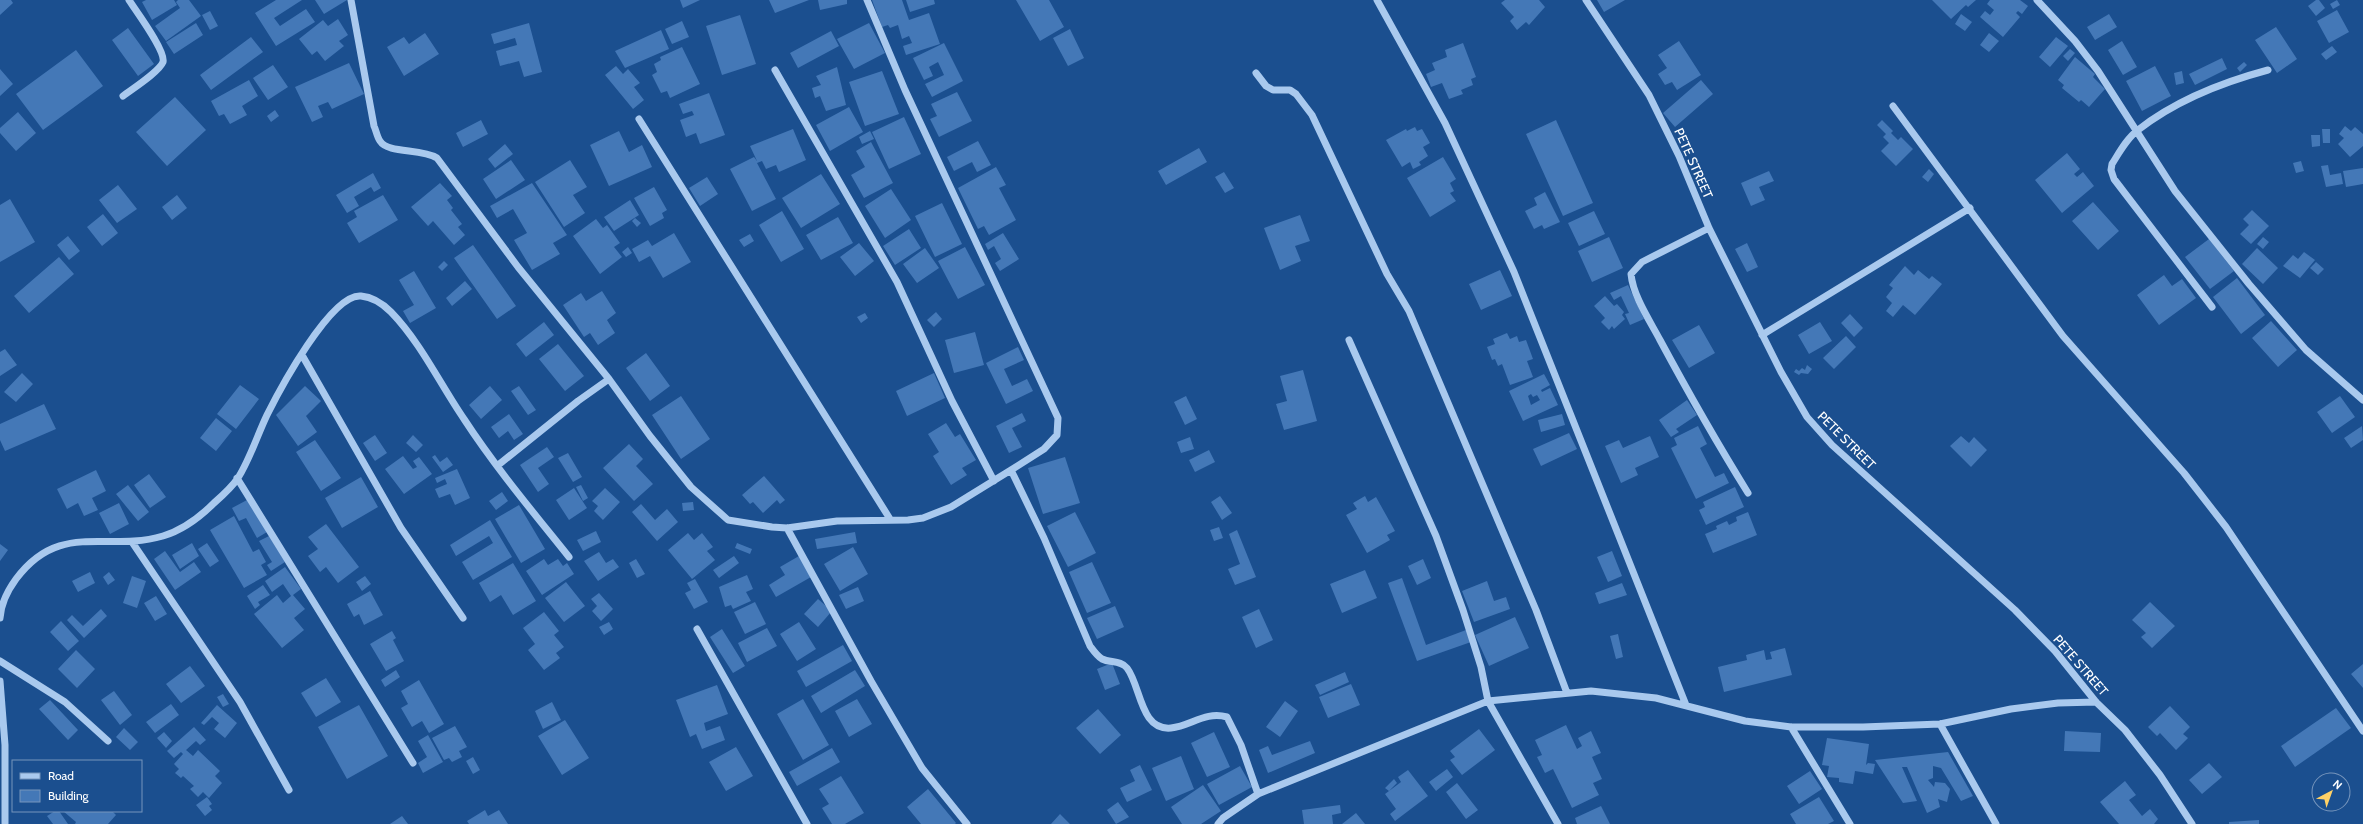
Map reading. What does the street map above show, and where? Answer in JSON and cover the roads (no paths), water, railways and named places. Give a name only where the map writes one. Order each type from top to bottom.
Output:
[{"type":"street","points":[[123,96],[159,68],[163,61],[163,54],[157,43],[129,0]]},
{"type":"street","points":[[351,0],[373,118],[379,141],[385,147],[429,153],[437,158],[518,267],[609,380],[690,486],[710,506],[728,520],[787,528],[836,521],[923,518],[951,507],[994,481],[1044,449],[1057,435],[1058,418],[905,90],[867,0]]},
{"type":"street","points":[[1377,0],[1445,123],[1514,272],[1686,705]]},
{"type":"street","name":"PETE STREET","points":[[1586,0],[1649,95],[1679,156],[1709,228],[1762,335],[1807,416],[1832,445],[2014,610],[2055,651],[2096,702],[2125,730],[2160,775],[2192,824]]},
{"type":"street","points":[[2037,0],[2075,41],[2098,70],[2175,191],[2282,324],[2306,350],[2363,400]]},
{"type":"street","points":[[775,70],[897,282],[952,400],[994,481]]},
{"type":"street","points":[[2212,307],[2114,179],[2111,170],[2112,164],[2136,130],[2202,93],[2238,78],[2268,70]]},
{"type":"street","points":[[1256,73],[1266,86],[1273,90],[1290,90],[1296,94],[1312,115],[1387,274],[1409,311],[1536,610],[1567,693]]},
{"type":"street","points":[[1893,106],[1970,208],[2063,336],[2184,473],[2226,527],[2363,731]]},
{"type":"street","points":[[639,119],[890,519]]},
{"type":"street","points":[[1762,335],[1970,208]]},
{"type":"street","points":[[1709,228],[1642,262],[1631,274],[1632,281],[1648,318],[1692,400],[1748,493]]},
{"type":"street","points":[[0,618],[8,590],[23,570],[43,553],[63,543],[132,542],[162,536],[195,520],[238,478],[280,390],[321,326],[340,304],[358,296],[374,299],[390,311],[411,335],[464,420],[497,466],[569,557]]},
{"type":"street","points":[[1349,340],[1436,536],[1463,610],[1481,667],[1488,701],[1558,824]]},
{"type":"street","points":[[302,355],[401,528],[463,618]]},
{"type":"street","points":[[497,466],[578,401],[609,380]]},
{"type":"street","points":[[1011,470],[1044,538],[1090,646],[1103,659],[1121,663],[1127,668],[1143,708],[1152,721],[1161,728],[1172,728],[1205,716],[1218,715],[1227,717],[1242,745],[1258,794]]},
{"type":"street","points":[[238,478],[413,763]]},
{"type":"street","points":[[787,528],[922,768],[967,824]]},
{"type":"street","points":[[132,542],[240,702],[288,790]]},
{"type":"street","points":[[697,629],[807,824]]},
{"type":"street","points":[[0,661],[65,702],[108,741]]},
{"type":"street","points":[[0,681],[5,745],[3,822]]},
{"type":"street","points":[[1218,824],[1223,818],[1258,794],[1488,701],[1590,691],[1605,692],[1656,698],[1745,720],[1791,727],[1863,728],[1940,724],[2011,709],[2058,703],[2096,702]]},
{"type":"street","points":[[1940,724],[1996,824]]},
{"type":"street","points":[[1791,727],[1850,824]]}]
